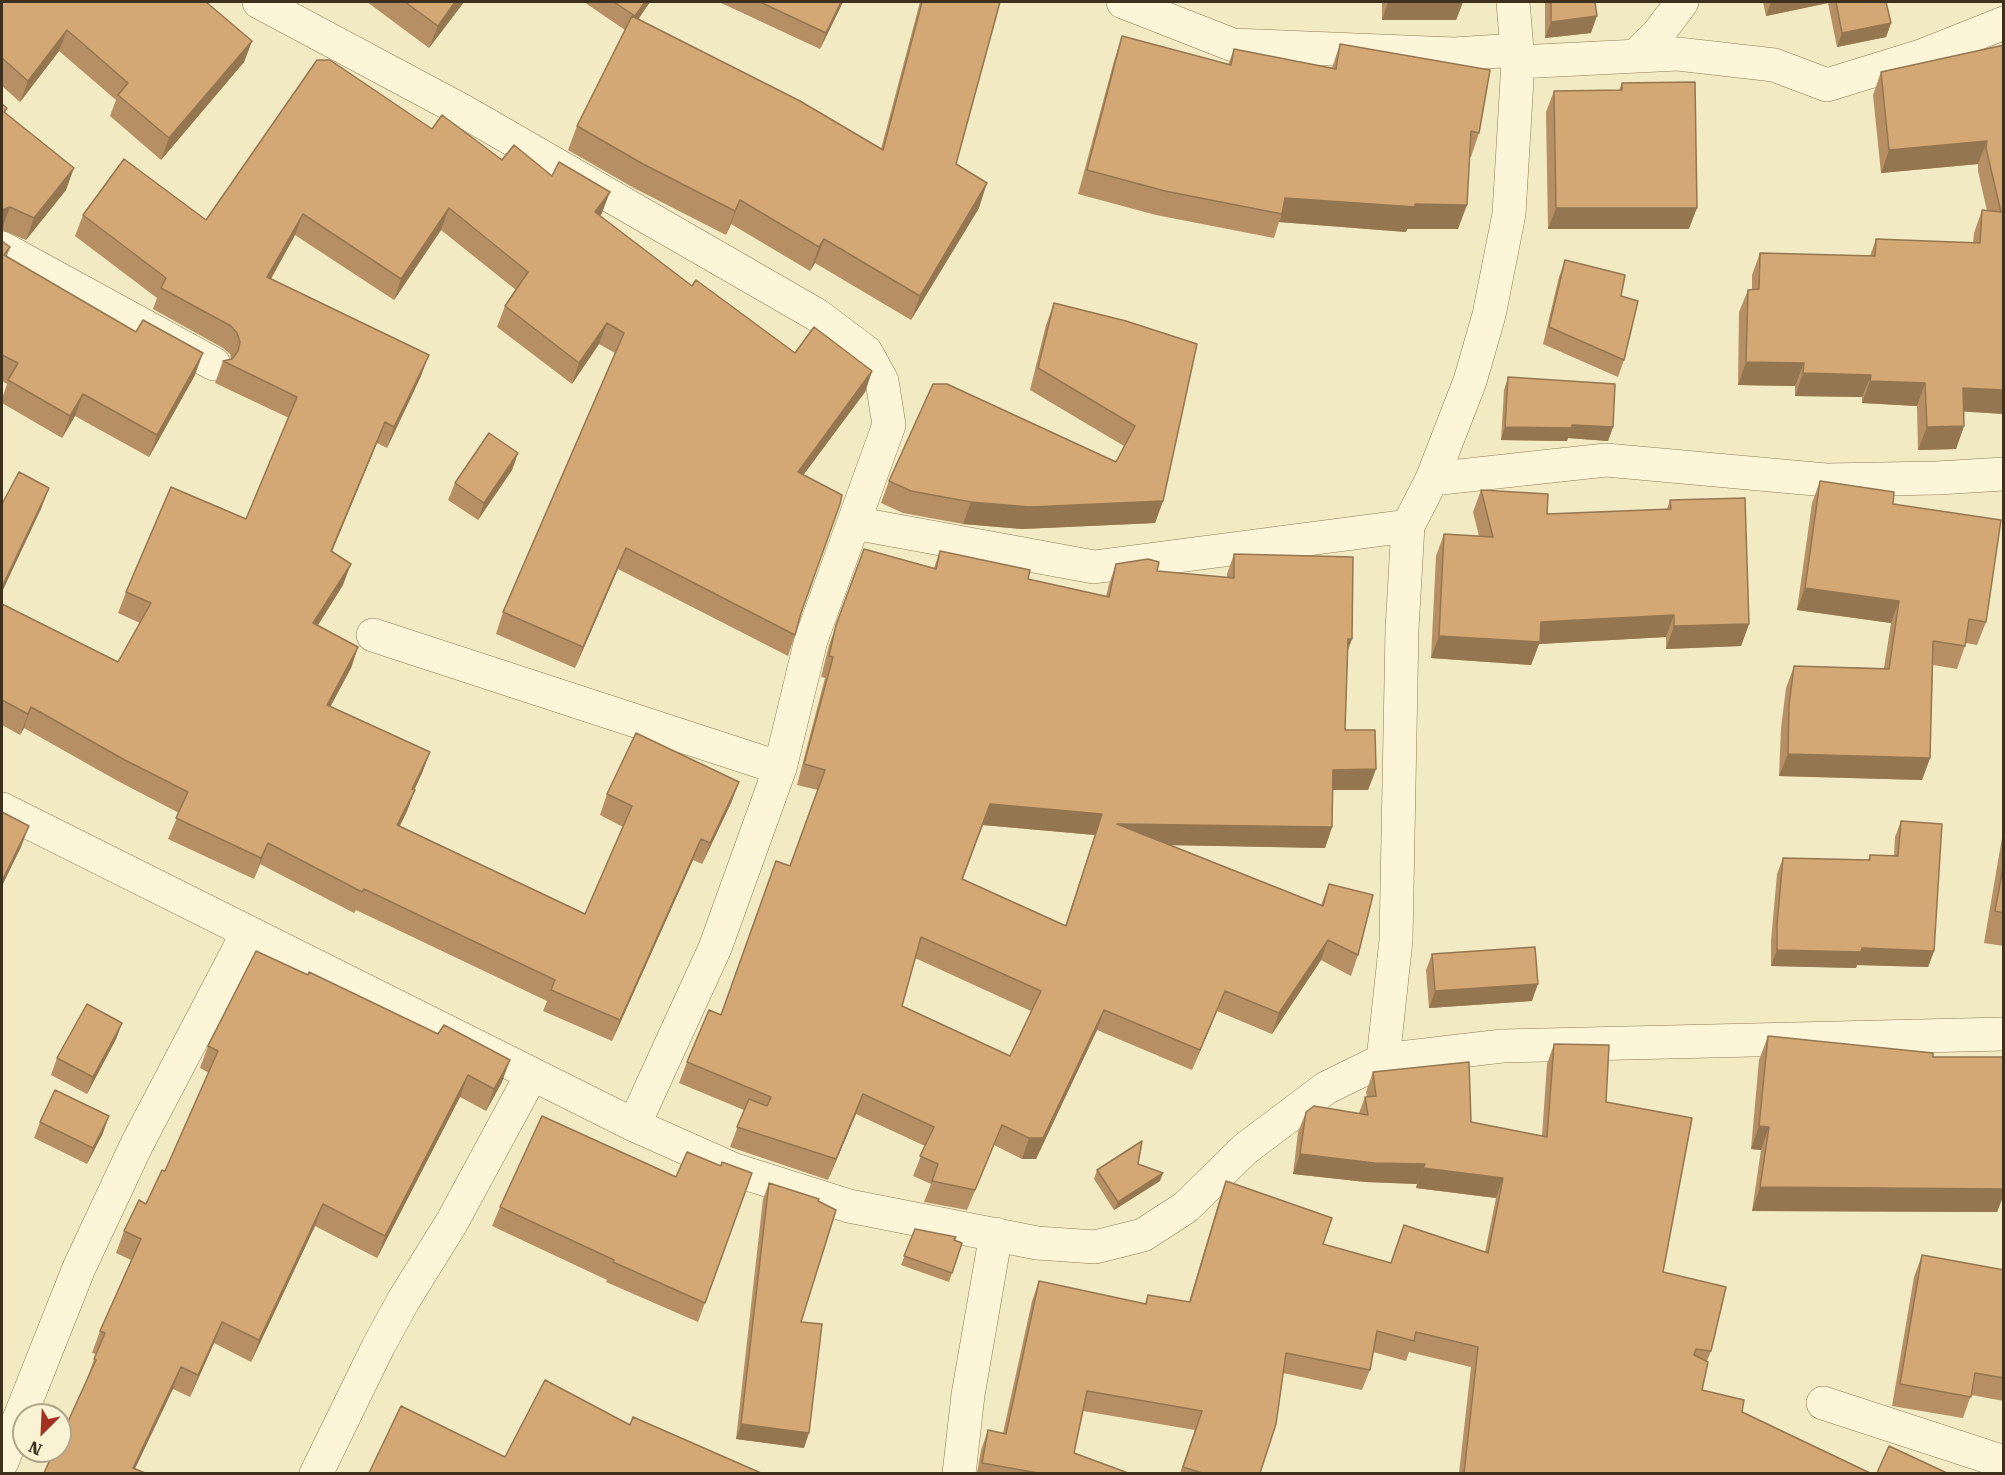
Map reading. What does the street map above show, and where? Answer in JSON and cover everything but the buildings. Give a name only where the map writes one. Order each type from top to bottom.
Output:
[{"type":"street","points":[[259,2],[463,111],[817,315],[866,352],[882,381],[890,425],[811,640],[780,768],[715,948],[634,1125]]},
{"type":"street","points":[[1123,2],[1233,45],[1517,56],[1678,54],[1774,65],[1827,85],[1921,56],[2004,23]]},
{"type":"street","points":[[1383,1060],[1396,940],[1402,629],[1408,526],[1432,479],[1470,381],[1489,315],[1509,214],[1517,56],[1513,2]]},
{"type":"street","points":[[1636,56],[1658,34],[1682,2]]},
{"type":"street","points":[[2,248],[214,364]]},
{"type":"street","points":[[1432,479],[1606,460],[1826,480],[2004,474]]},
{"type":"street","points":[[854,523],[1094,567],[1408,526]]},
{"type":"street","points":[[373,635],[780,768]]},
{"type":"street","points":[[2,809],[634,1125],[735,1170],[849,1206],[1037,1243],[1095,1247],[1143,1235],[1186,1206],[1245,1149],[1326,1088],[1383,1060],[1502,1046],[2004,1034]]},
{"type":"street","points":[[2,1462],[88,1247],[137,1144],[248,932]]},
{"type":"street","points":[[316,1473],[388,1328],[452,1222],[532,1074]]},
{"type":"street","points":[[959,1473],[968,1395],[996,1234]]},
{"type":"street","points":[[1823,1403],[2004,1462]]}]
